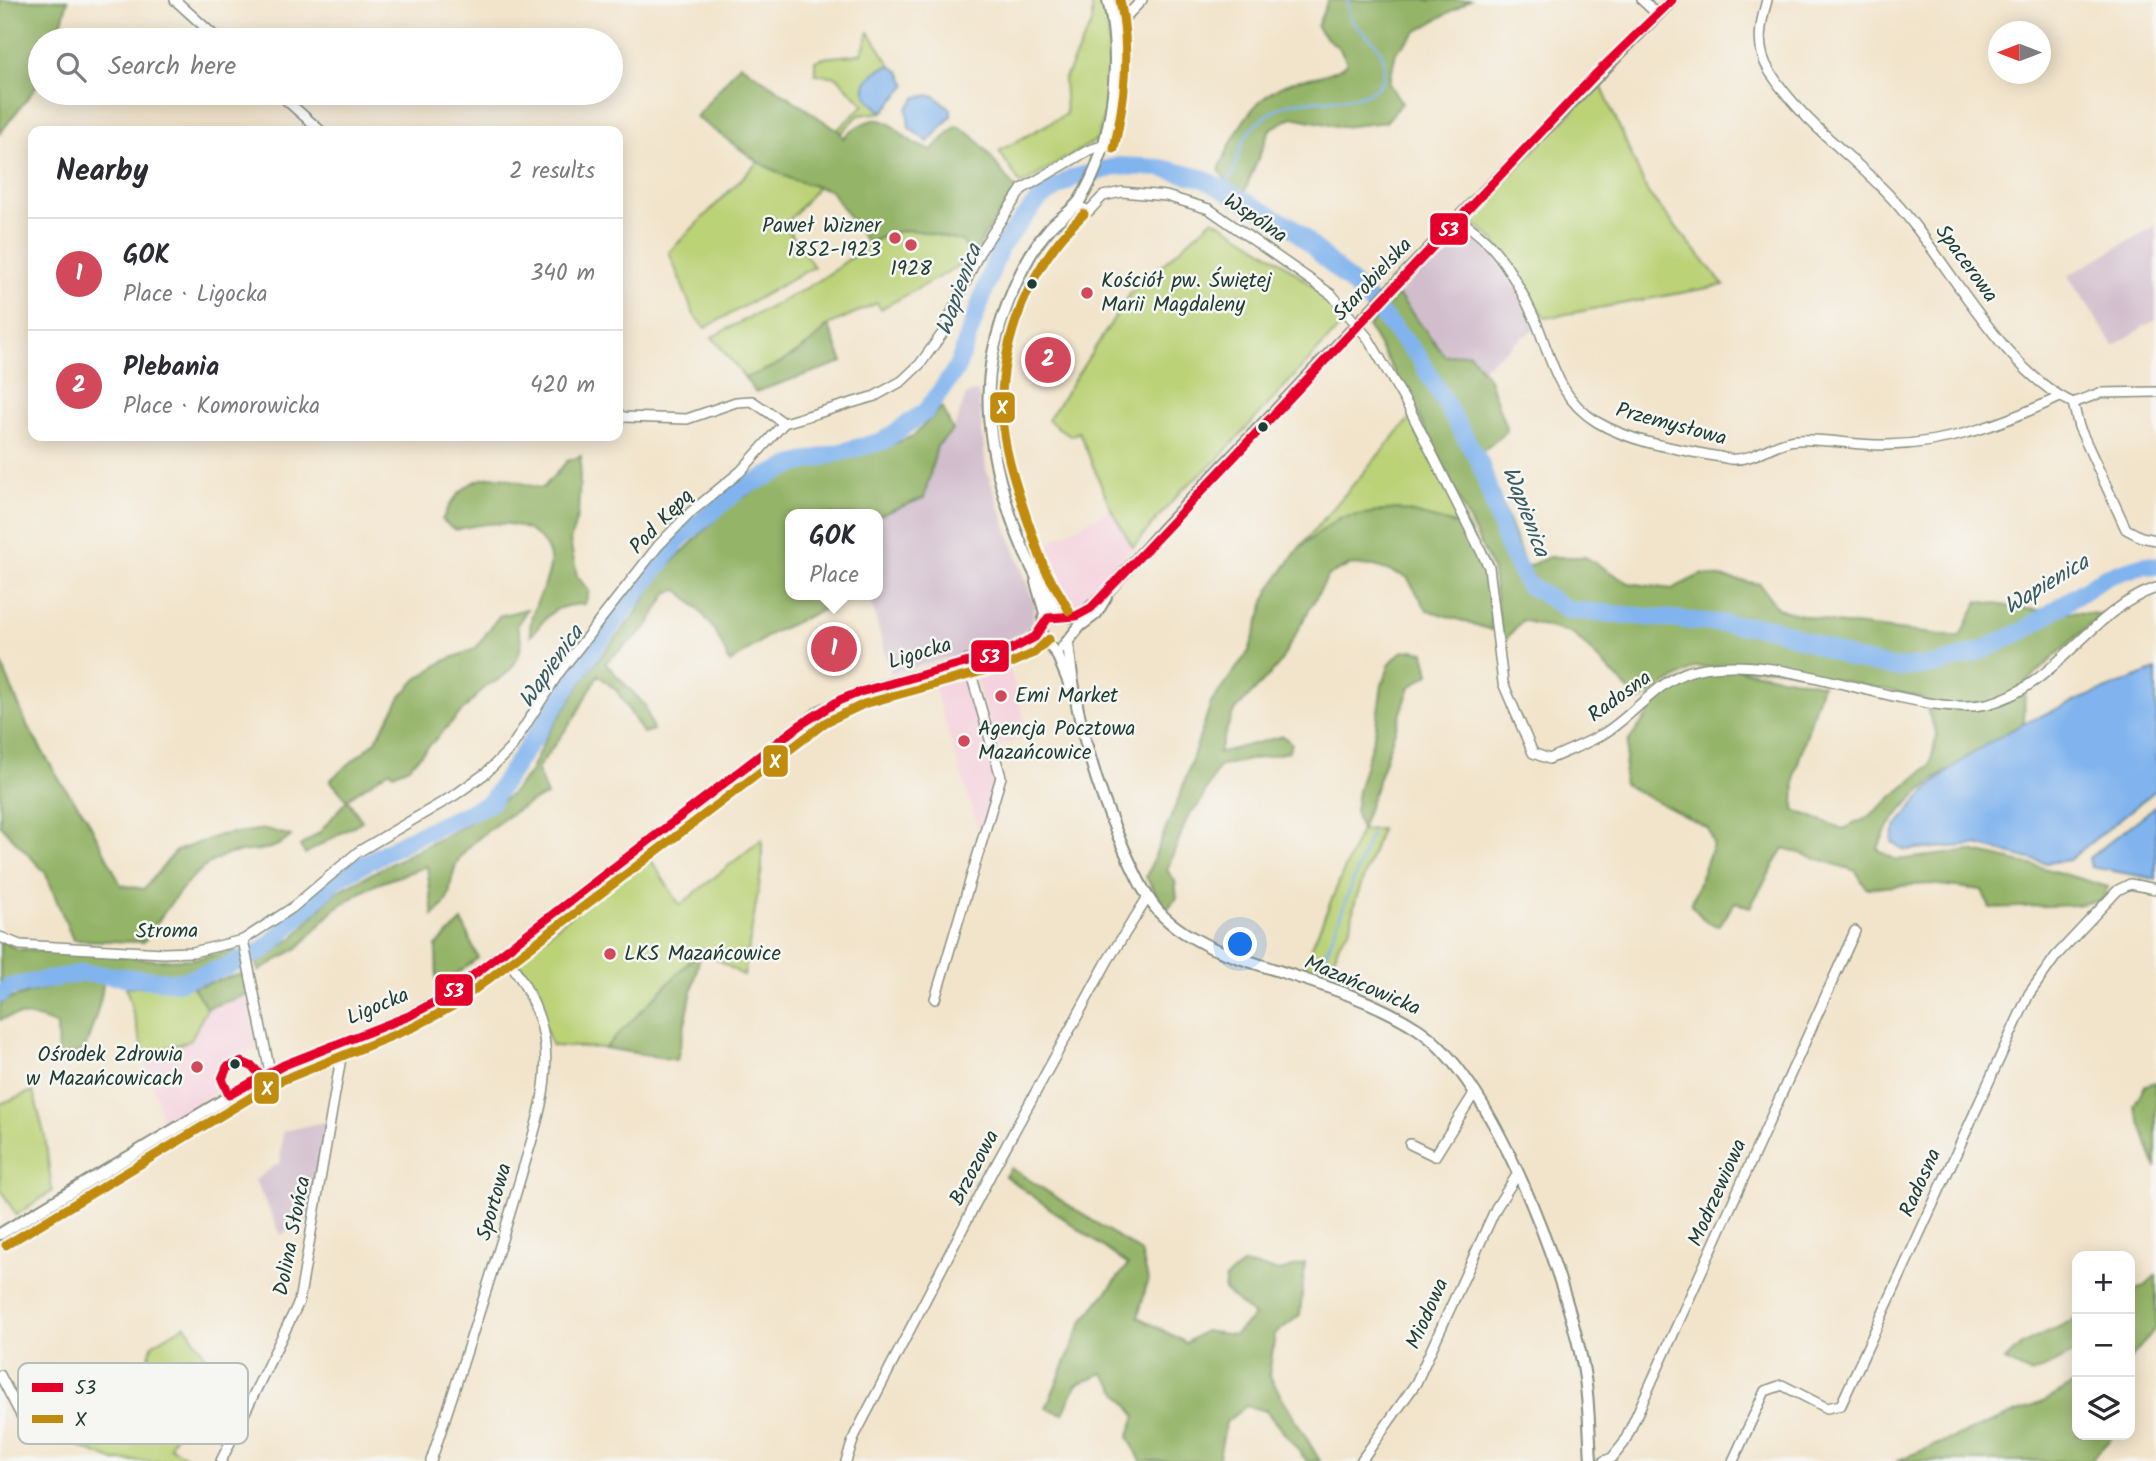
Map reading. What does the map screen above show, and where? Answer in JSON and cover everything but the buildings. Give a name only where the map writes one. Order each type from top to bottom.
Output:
[{"type":"street","points":[[176,0],[206,28]]},
{"type":"street","points":[[1074,693],[1057,654],[1048,645],[1034,573],[1004,489],[992,442],[989,413],[990,375],[994,347],[1024,270],[1050,227],[1076,205],[1087,187],[1100,151],[1113,90],[1115,28],[1108,0]]},
{"type":"street","points":[[1115,28],[1142,0]]},
{"type":"street","points":[[1642,0],[1657,14]]},
{"type":"street","name":"Starobielska","points":[[1108,591],[1458,218],[1672,0]]},
{"type":"street","name":"Spacerowa","points":[[1767,0],[1759,43],[1768,70],[1817,131],[1884,189],[1916,226],[1986,323],[2036,381],[2073,403]]},
{"type":"street","points":[[292,105],[315,126]]},
{"type":"street","points":[[623,416],[687,419],[743,400],[752,401],[784,423],[875,396],[902,381],[942,334],[979,253],[1022,189],[1089,150],[1100,151]]},
{"type":"street","name":"Wspólna","points":[[1076,205],[1089,211],[1103,196],[1122,192],[1166,196],[1209,209],[1332,295],[1361,322]]},
{"type":"street","name":"Przemysłowa","points":[[1458,218],[1491,245],[1516,284],[1537,325],[1559,383],[1568,396],[1594,421],[1634,438],[1739,460],[1796,440],[1887,445],[1948,439],[2004,424],[2060,397]]},
{"type":"street","name":"Radosna","points":[[1361,322],[1408,406],[1489,568],[1503,683],[1532,753],[1549,759],[1604,733],[1662,687],[1695,670],[1728,665],[1781,672],[1939,706],[1987,704],[2026,688],[2135,595],[2156,588]]},
{"type":"street","points":[[2156,392],[2112,392],[2073,403],[2080,426],[2126,528],[2141,537],[2156,540]]},
{"type":"street","name":"Pod Kępą","points":[[243,940],[292,908],[358,852],[455,795],[486,773],[511,748],[558,674],[658,546],[691,512],[741,471],[784,423]]},
{"type":"street","points":[[1034,573],[1061,617],[1072,624],[1071,639]]},
{"type":"street","points":[[1043,626],[1061,617],[1084,613],[1108,591]]},
{"type":"street","points":[[1008,651],[1048,645],[1060,648],[1096,614],[1108,591]]},
{"type":"street","name":"Ligocka","points":[[0,1234],[270,1072],[427,1007],[504,954],[820,711],[860,692],[967,660],[1008,651],[1028,642],[1043,626]]},
{"type":"street","name":"Mazańcowicka","points":[[1071,639],[1074,693],[1101,793],[1148,897],[1173,925],[1191,938],[1363,1002],[1420,1030],[1457,1066],[1475,1092],[1503,1141],[1572,1319],[1583,1363],[1591,1461]]},
{"type":"street","points":[[935,999],[1001,777],[967,660]]},
{"type":"street","name":"Radosna","points":[[1733,1461],[1765,1391],[1782,1385],[1827,1408],[1841,1405],[2029,994],[2056,956],[2118,890],[2130,884],[2156,889]]},
{"type":"street","name":"Brzozowa","points":[[846,1461],[855,1435],[993,1170],[1108,960],[1148,897]]},
{"type":"street","name":"Modrzewiowa","points":[[1604,1461],[1612,1458],[1624,1443],[1855,931]]},
{"type":"street","name":"Stroma","points":[[0,936],[20,945],[163,953],[193,952],[243,940]]},
{"type":"street","points":[[243,940],[270,1072]]},
{"type":"street","name":"Sportowa","points":[[431,1461],[494,1267],[543,1099],[545,1045],[536,1009],[516,970],[504,954]]},
{"type":"street","name":"Dolina Słońca","points":[[248,1406],[299,1302],[322,1183],[341,1058],[340,1043]]},
{"type":"street","points":[[1410,1144],[1435,1156],[1475,1092]]},
{"type":"street","name":"Miodowa","points":[[1361,1461],[1416,1383],[1496,1208],[1517,1175]]},
{"type":"street","points":[[0,1375],[18,1410]]},
{"type":"street","name":"Dolina Słońca","points":[[221,1461],[229,1444]]},
{"type":"shaded area","points":[[1461,225],[1488,247],[1515,286],[1535,328],[1481,369],[1469,353],[1445,356],[1398,295]]},
{"type":"shaded area","points":[[2156,225],[2156,319],[2114,346],[2068,276]]},
{"type":"shaded area","points":[[978,391],[986,469],[1034,604],[1033,623],[1020,634],[1000,643],[891,674],[870,600],[883,600],[883,514],[924,498],[937,446],[953,430],[966,395]]},
{"type":"shaded area","points":[[1111,509],[1133,547],[1082,601],[1073,608],[1065,607],[1056,597],[1035,550]]},
{"type":"shaded area","points":[[1007,658],[1029,736],[996,747],[971,664]]},
{"type":"shaded area","points":[[965,667],[997,776],[980,834],[931,677]]},
{"type":"shaded area","points":[[246,995],[259,1048],[228,1058],[216,1069],[214,1093],[163,1123],[144,1054],[190,1041],[207,1008]]},
{"type":"shaded area","points":[[328,1121],[312,1217],[281,1235],[255,1180],[280,1162],[283,1131]]},
{"type":"green space","points":[[0,0],[68,0],[60,28],[28,28],[28,97],[0,133]]},
{"type":"green space","points":[[1092,0],[1105,0],[1109,35],[1108,87],[1098,139],[1021,185],[999,151],[1066,114],[1064,80],[1092,23]]},
{"type":"green space","points":[[1328,0],[1470,0],[1416,32],[1396,52],[1389,84],[1402,103],[1386,122],[1342,127],[1292,117],[1270,129],[1244,193],[1231,188],[1219,170],[1239,128],[1257,104],[1281,86],[1329,73],[1347,63],[1337,46],[1317,27]]},
{"type":"green space","points":[[869,32],[891,66],[884,67],[867,97],[883,112],[859,115],[841,133],[836,131],[864,105],[837,77],[815,74],[815,61],[862,53]]},
{"type":"green space","points":[[740,64],[841,133],[843,138],[872,120],[882,120],[918,145],[932,150],[956,126],[973,136],[1016,189],[976,249],[969,251],[962,241],[914,230],[893,233],[868,244],[830,190],[791,179],[758,162],[696,117]]},
{"type":"green space","points":[[1600,83],[1648,193],[1724,285],[1545,318],[1494,240],[1468,218]]},
{"type":"green space","points":[[758,162],[791,179],[818,187],[785,225],[814,267],[705,328],[694,315],[669,252]]},
{"type":"green space","points":[[1213,219],[1284,264],[1317,290],[1347,319],[1216,461],[1182,490],[1133,547],[1111,509],[1079,432],[1070,436],[1048,420],[1130,294]]},
{"type":"green space","points":[[904,228],[962,241],[973,258],[881,309],[877,303],[828,325],[816,339],[773,368],[745,378],[712,337],[805,289],[869,244]]},
{"type":"green space","points":[[1398,295],[1445,356],[1469,353],[1488,377],[1507,431],[1482,452],[1526,567],[1549,557],[1585,557],[1629,583],[1672,589],[1702,574],[1760,584],[1778,609],[1835,623],[1960,637],[1978,601],[2025,609],[2102,614],[2025,683],[2024,723],[1962,760],[1919,793],[1901,810],[1887,829],[1878,849],[1896,860],[1971,851],[2108,887],[2103,900],[2075,905],[1990,908],[1982,890],[1930,884],[1866,888],[1856,871],[1784,848],[1750,907],[1735,902],[1719,926],[1706,922],[1691,905],[1713,844],[1708,828],[1623,784],[1628,742],[1665,690],[1697,673],[1729,668],[1822,684],[1795,773],[1794,810],[1843,829],[1867,818],[1930,765],[1937,735],[1922,697],[1782,669],[1695,667],[1639,701],[1574,634],[1522,620],[1502,644],[1492,568],[1412,402],[1368,327]]},
{"type":"green space","points":[[828,325],[843,362],[755,392],[745,378],[790,357],[811,343]]},
{"type":"green space","points":[[942,407],[953,430],[937,446],[924,498],[883,514],[883,509],[785,509],[785,600],[843,600],[772,633],[730,663],[715,631],[703,615],[678,590],[668,592],[647,627],[605,663],[645,705],[653,730],[643,733],[617,691],[598,675],[575,717],[537,769],[547,796],[511,814],[471,845],[457,863],[446,902],[433,916],[427,866],[372,886],[336,908],[299,947],[259,971],[256,961],[293,938],[334,893],[464,826],[509,796],[529,774],[545,739],[589,671],[636,613],[658,576],[732,503],[778,478],[824,462],[879,450],[913,436]]},
{"type":"green space","points":[[1411,417],[1467,527],[1397,509],[1339,518],[1299,548]]},
{"type":"green space","points":[[581,456],[578,514],[570,541],[577,576],[589,591],[585,604],[559,608],[543,621],[531,636],[530,623],[549,571],[550,558],[545,545],[533,533],[515,525],[485,524],[455,530],[442,520],[457,495],[471,483],[489,477],[500,477],[543,488],[567,461]]},
{"type":"green space","points":[[1397,509],[1467,527],[1487,569],[1492,630],[1427,610],[1407,577],[1375,566],[1350,565],[1328,576],[1278,666],[1233,713],[1218,753],[1283,736],[1292,744],[1288,752],[1219,766],[1198,806],[1189,814],[1167,870],[1175,881],[1177,898],[1166,910],[1146,877],[1180,795],[1211,703],[1249,651],[1269,590],[1299,548],[1339,518]]},
{"type":"green space","points":[[527,609],[517,626],[521,640],[520,649],[510,669],[487,685],[409,767],[393,774],[390,770],[347,799],[362,821],[305,854],[300,846],[320,832],[347,800],[330,780],[375,742],[402,695],[417,679],[444,661],[475,649],[499,616]]},
{"type":"green space","points":[[1401,652],[1424,652],[1429,674],[1410,687],[1361,830],[1355,811],[1375,732],[1382,685],[1390,663]]},
{"type":"green space","points":[[0,660],[27,725],[60,781],[86,816],[121,885],[144,889],[176,851],[220,835],[266,829],[291,836],[277,846],[230,854],[203,868],[181,890],[144,942],[73,940],[45,872],[0,825]]},
{"type":"green space","points":[[1381,829],[1354,905],[1351,927],[1339,943],[1327,981],[1301,972],[1361,830]]},
{"type":"green space","name":"LKS Mazańcowice","points":[[762,839],[762,868],[744,976],[701,950],[605,1048],[552,1046],[518,958],[647,854],[680,905]]},
{"type":"green space","points":[[462,921],[478,958],[437,988],[436,946]]},
{"type":"green space","points":[[0,940],[17,949],[89,952],[155,960],[192,959],[236,950],[237,958],[176,979],[80,969],[0,987]]},
{"type":"green space","points":[[701,950],[677,1060],[605,1048]]},
{"type":"green space","points":[[242,974],[246,995],[207,1008],[193,987]]},
{"type":"green space","points":[[96,979],[103,984],[102,993],[85,1050],[58,1058],[57,1025],[29,1016],[0,1020],[0,1004],[8,999],[74,980]]},
{"type":"green space","points":[[126,987],[193,987],[207,1008],[190,1041],[144,1054]]},
{"type":"green space","points":[[2156,1082],[2156,1169],[2134,1105],[2145,1085]]},
{"type":"green space","points":[[33,1091],[45,1137],[52,1191],[16,1215],[0,1188],[0,1104]]},
{"type":"green space","points":[[1011,1168],[1141,1252],[1148,1280],[1138,1317],[1186,1343],[1204,1331],[1234,1335],[1254,1316],[1224,1290],[1226,1278],[1243,1264],[1280,1271],[1305,1263],[1300,1315],[1275,1334],[1269,1375],[1320,1461],[1307,1461],[1266,1411],[1246,1406],[1226,1422],[1218,1461],[1141,1461],[1128,1437],[1136,1416],[1103,1373],[1076,1385],[1063,1414],[1046,1408],[1083,1321],[1128,1265],[1005,1176]]},
{"type":"green space","points":[[2156,1275],[2156,1328],[2135,1353],[2135,1290],[2148,1284]]},
{"type":"green space","points":[[2072,1320],[2072,1354],[2032,1374],[2005,1361],[2021,1345]]},
{"type":"green space","points":[[185,1325],[208,1359],[206,1363],[147,1363],[152,1345]]},
{"type":"green space","points":[[2072,1385],[2072,1440],[2109,1440],[2090,1461],[1896,1461],[2045,1401]]},
{"type":"green space","points":[[74,1444],[171,1444],[170,1447],[194,1461],[115,1461]]},
{"type":"water","points":[[891,66],[900,72],[907,85],[883,112],[868,98],[865,86],[876,72]]},
{"type":"water","points":[[933,95],[951,109],[951,116],[928,142],[909,128],[907,108],[917,97]]},
{"type":"water","points":[[2156,670],[2156,790],[2069,860],[2046,863],[1977,845],[1905,850],[1892,843],[1896,828],[1904,816],[1937,781],[1964,759],[2025,723]]},
{"type":"water","points":[[2156,806],[2156,879],[2091,867],[2089,858]]},
{"type":"waterway","points":[[1222,189],[1232,175],[1246,136],[1271,112],[1289,104],[1359,96],[1380,84],[1384,73],[1382,54],[1375,42],[1352,21],[1347,0]]},
{"type":"waterway","name":"Wapienica","points":[[0,994],[9,987],[82,973],[178,982],[226,967],[264,950],[336,879],[412,838],[490,803],[594,648],[680,538],[741,488],[792,465],[883,441],[926,411],[957,368],[1000,247],[1040,198],[1072,178],[1119,166],[1161,168],[1202,178],[1292,227],[1363,294],[1418,356],[1480,463],[1507,546],[1527,584],[1568,610],[1773,628],[1853,659],[1895,668],[1936,665],[1978,652],[2023,631],[2105,577],[2144,565],[2156,566]]},
{"type":"waterway","points":[[1319,979],[1322,964],[1371,834]]},
{"type":"transit line","name":"X","points":[[1114,149],[1121,112],[1126,56],[1120,0]]},
{"type":"transit line","name":"53","points":[[261,1076],[253,1067],[242,1062],[227,1067],[222,1079],[229,1095],[284,1065],[409,1016],[446,996],[800,725],[840,700],[1008,651],[1035,637],[1048,618],[1076,616],[1091,608],[1594,76],[1672,0]]},
{"type":"transit line","name":"X","points":[[1069,611],[1042,563],[1015,481],[1003,428],[1002,387],[1012,332],[1034,280],[1048,256],[1084,214]]},
{"type":"transit line","name":"X","points":[[6,1245],[275,1083],[414,1027],[453,1006],[826,722],[864,704],[1012,663],[1034,653],[1049,639]]},
{"type":"place","name":"Paweł Wizner 1852-1923","points":[[895,238]]},
{"type":"place","name":"1928","points":[[911,245]]},
{"type":"place","name":"Kościół pw. Świętej Marii Magdaleny","points":[[1087,293]]},
{"type":"place","name":"Plebania","points":[[1048,360]]},
{"type":"place","name":"GOK","points":[[834,649]]},
{"type":"place","name":"Emi Market","points":[[1001,696]]},
{"type":"place","name":"Agencja Pocztowa Mazańcowice","points":[[964,741]]},
{"type":"place","name":"LKS Mazańcowice","points":[[610,954]]},
{"type":"place","name":"Ośrodek Zdrowia w Mazańcowicach","points":[[197,1067]]}]
